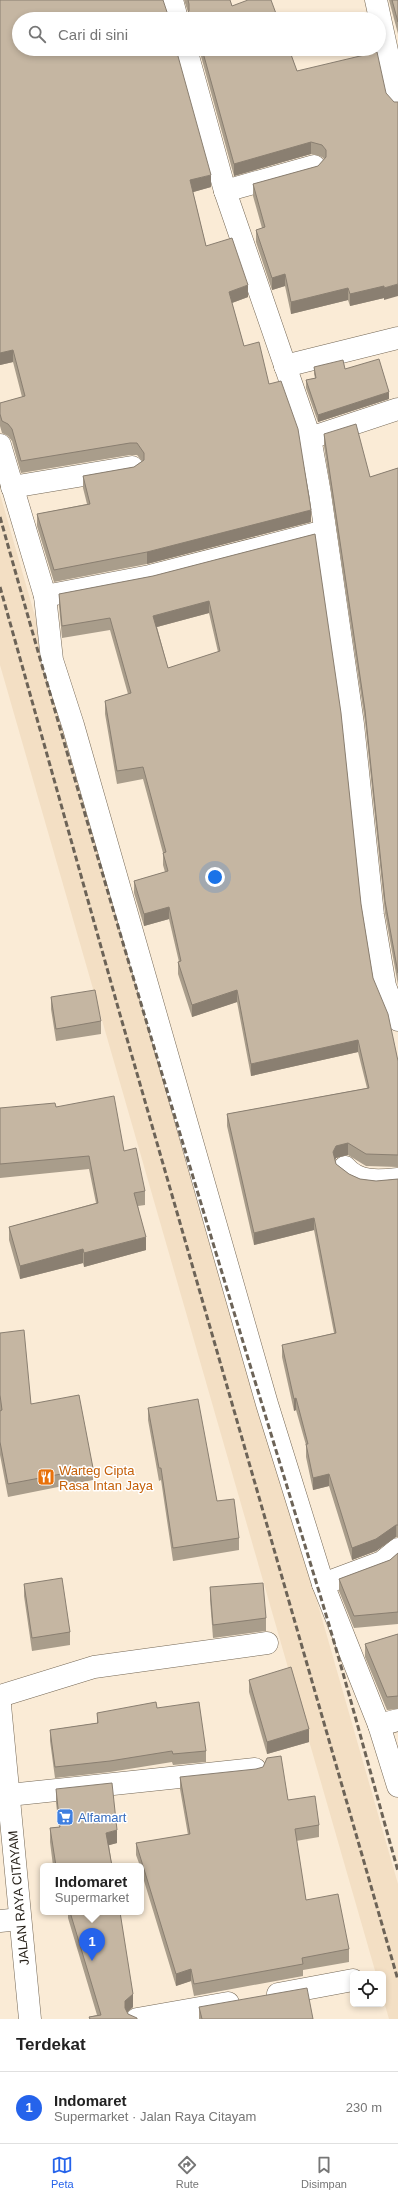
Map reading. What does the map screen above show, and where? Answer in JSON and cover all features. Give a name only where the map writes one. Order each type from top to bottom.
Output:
[{"type":"street","points":[[172,0],[175,12]]},
{"type":"street","points":[[376,0],[379,12]]},
{"type":"street","points":[[386,46],[398,102]]},
{"type":"street","points":[[188,56],[225,191],[310,438],[353,724],[372,915],[385,986],[398,1020]]},
{"type":"street","points":[[225,191],[314,166]]},
{"type":"street","points":[[285,366],[398,338]]},
{"type":"street","points":[[310,438],[398,409]]},
{"type":"street","points":[[0,445],[45,596],[52,660],[73,725],[267,1404],[323,1584],[388,1722],[398,1786]]},
{"type":"street","points":[[12,487],[132,467]]},
{"type":"street","points":[[45,596],[150,576],[325,531]]},
{"type":"street","points":[[345,1167],[351,1174],[364,1179],[398,1179]]},
{"type":"street","points":[[323,1584],[382,1562],[398,1549]]},
{"type":"street","points":[[0,1696],[94,1667],[267,1643]]},
{"type":"street","name":"JALAN RAYA CITAYAM","points":[[0,1705],[4,1769],[9,1795],[10,1920],[30,2019]]},
{"type":"street","points":[[9,1795],[256,1769]]},
{"type":"street","points":[[137,2019],[350,1981]]},
{"type":"shaded area","points":[[0,494],[398,1884],[398,2019],[389,2019],[386,2007],[386,1971],[375,1971],[0,665]]},
{"type":"building","points":[[0,0],[163,0],[167,12],[12,12],[12,56],[178,56],[211,175],[190,180],[206,246],[232,238],[248,285],[229,292],[244,346],[259,342],[269,384],[281,381],[298,429],[311,510],[147,552],[54,570],[37,514],[90,504],[83,476],[134,467],[144,460],[144,453],[137,443],[130,443],[21,461],[12,429],[8,424],[2,421],[0,414],[0,403],[25,396],[13,350],[0,353]]},
{"type":"building","points":[[188,0],[230,0],[232,6],[248,0],[271,0],[275,12],[188,12]]},
{"type":"building","points":[[392,0],[398,0],[398,22]]},
{"type":"building","points":[[204,56],[292,56],[297,71],[360,56],[378,56],[386,93],[394,102],[398,102],[398,284],[350,294],[348,288],[291,302],[285,274],[272,278],[256,230],[265,227],[253,184],[318,166],[326,157],[326,150],[322,145],[311,142],[234,164]]},
{"type":"building","points":[[379,359],[389,392],[318,415],[306,380],[316,378],[314,367],[343,360],[345,369]]},
{"type":"building","points":[[356,424],[370,477],[398,468],[398,973],[385,901],[365,710],[324,434]]},
{"type":"building","points":[[315,534],[341,713],[361,904],[373,978],[388,1014],[398,1061],[398,1155],[366,1154],[348,1143],[336,1146],[333,1152],[336,1164],[349,1174],[360,1179],[376,1181],[398,1179],[398,1525],[376,1539],[352,1548],[329,1474],[313,1478],[306,1444],[308,1444],[296,1398],[294,1399],[282,1345],[336,1333],[314,1218],[254,1233],[227,1114],[369,1088],[358,1040],[251,1064],[237,990],[192,1005],[178,962],[181,961],[169,907],[144,914],[134,881],[168,871],[163,853],[166,852],[143,767],[117,771],[105,701],[131,693],[110,618],[62,626],[59,594],[153,576]],"holes":[[[209,601],[220,651],[168,668],[153,616]]]},
{"type":"building","points":[[95,990],[101,1021],[56,1029],[51,997]]},
{"type":"building","points":[[114,1096],[124,1151],[136,1148],[145,1191],[134,1193],[146,1237],[84,1253],[83,1249],[20,1266],[9,1227],[98,1203],[89,1156],[0,1164],[0,1108],[55,1103],[56,1107]]},
{"type":"building","points":[[24,1330],[31,1404],[79,1395],[93,1468],[8,1484],[0,1442],[0,1411],[2,1410],[0,1395],[0,1333]]},
{"type":"building","points":[[198,1399],[217,1501],[234,1499],[239,1538],[173,1548],[161,1468],[159,1468],[148,1408]]},
{"type":"building","points":[[398,1553],[398,1612],[354,1616],[339,1579],[390,1560]]},
{"type":"building","points":[[62,1578],[70,1632],[32,1638],[24,1584]]},
{"type":"building","points":[[263,1583],[266,1618],[213,1625],[210,1587]]},
{"type":"building","points":[[398,1634],[398,1696],[387,1697],[365,1644]]},
{"type":"building","points":[[291,1667],[309,1729],[267,1742],[249,1680]]},
{"type":"building","points":[[156,1702],[157,1708],[199,1702],[206,1751],[173,1754],[172,1751],[110,1761],[55,1767],[50,1730],[98,1723],[97,1713]]},
{"type":"building","points":[[281,1756],[288,1800],[315,1796],[319,1825],[295,1829],[306,1900],[338,1894],[349,1949],[302,1958],[303,1964],[194,1984],[191,1969],[176,1974],[144,1869],[144,1863],[142,1863],[136,1843],[190,1834],[180,1777],[256,1769],[263,1767],[267,1758]]},
{"type":"building","points":[[112,1783],[117,1830],[106,1833],[111,1863],[56,1863],[50,1828],[60,1827],[56,1789]]},
{"type":"building","points":[[71,1915],[120,1915],[133,1994],[125,2001],[125,2008],[128,2014],[137,2019],[90,2019],[89,2017],[101,2015]]},
{"type":"building","points":[[307,1988],[313,2019],[202,2019],[199,2007]]},
{"type":"railway","points":[[0,517],[116,919],[328,1620],[398,1871]]},
{"type":"railway","points":[[0,587],[119,1011],[398,1980]]},
{"type":"place","name":"Warteg Cipta Rasa Intan Jaya","points":[[46,1477]]},
{"type":"place","name":"Alfamart","points":[[65,1817]]},
{"type":"place","name":"Indomaret","points":[[92,1961]]}]
